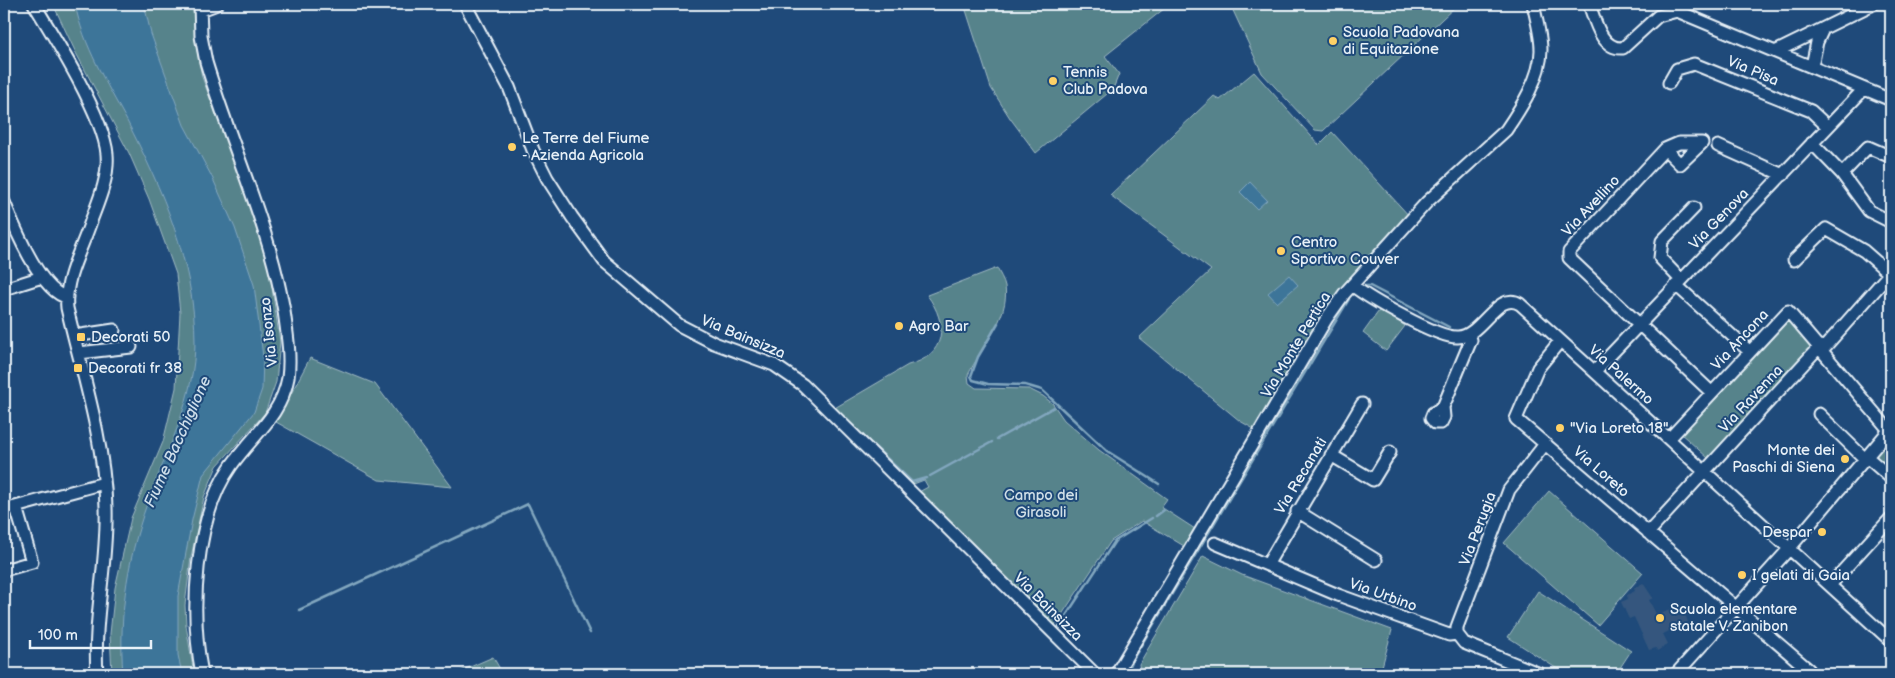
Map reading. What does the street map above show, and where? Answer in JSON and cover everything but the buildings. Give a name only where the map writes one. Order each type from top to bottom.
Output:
[{"type":"street","points":[[34,4],[93,110],[106,141],[107,155],[102,190],[70,280],[67,297],[74,336],[93,413],[104,483],[106,526],[97,614],[97,674]]},
{"type":"street","points":[[200,7],[217,4]]},
{"type":"street","name":"Via Bainsizza","points":[[465,4],[501,71],[533,150],[548,178],[572,217],[604,260],[679,325],[714,343],[774,365],[803,385],[1095,674]]},
{"type":"street","name":"Via Monte Pertica","points":[[1116,674],[1327,318],[1352,285],[1427,202],[1506,130],[1515,117],[1541,61],[1541,47],[1533,4]]},
{"type":"street","points":[[1589,4],[1607,43],[1616,49],[1623,48],[1658,16],[1677,10],[1777,50],[1891,100]]},
{"type":"street","points":[[1777,50],[1873,4]]},
{"type":"street","name":"Via Isonzo","points":[[200,7],[201,36],[206,62],[274,264],[287,330],[289,362],[288,377],[280,404],[266,425],[224,477],[212,506],[200,558],[195,605],[196,631],[202,674]]},
{"type":"street","points":[[1812,66],[1817,42],[1824,29]]},
{"type":"street","name":"Via Pisa","points":[[1670,83],[1677,69],[1694,64],[1810,111],[1827,126]]},
{"type":"street","name":"Via Genova","points":[[1595,371],[1864,89]]},
{"type":"street","points":[[1812,143],[1842,174],[1869,211],[1891,222]]},
{"type":"street","points":[[1718,146],[1783,175]]},
{"type":"street","points":[[1842,174],[1868,147],[1891,157]]},
{"type":"street","name":"Via Avellino","points":[[1664,149],[1569,252],[1569,258],[1711,392]]},
{"type":"street","points":[[4,202],[21,239],[42,277],[60,296],[67,297]]},
{"type":"street","points":[[1694,208],[1662,241],[1660,258],[1679,282],[1749,351]]},
{"type":"street","points":[[1794,260],[1826,229],[1864,251],[1891,273]]},
{"type":"street","name":"Via Ravenna","points":[[1648,532],[1891,273]]},
{"type":"street","points":[[4,289],[42,277]]},
{"type":"street","points":[[1352,285],[1381,304],[1443,335],[1455,338],[1469,334],[1470,340],[1443,407]]},
{"type":"street","name":"Via Palermo","points":[[1469,334],[1504,302],[1515,301],[1595,371],[1891,641]]},
{"type":"street","name":"Via Ancona","points":[[1669,439],[1788,311],[1890,430]]},
{"type":"street","points":[[74,336],[114,330]]},
{"type":"street","name":"Via Loreto","points":[[1560,341],[1538,368],[1516,419],[1809,670]]},
{"type":"street","points":[[79,353],[131,347]]},
{"type":"street","name":"Via Recanati","points":[[1267,565],[1362,404]]},
{"type":"street","points":[[1819,414],[1866,458],[1891,478]]},
{"type":"street","points":[[1676,674],[1789,549],[1890,430]]},
{"type":"street","name":"Via Perugia","points":[[1457,634],[1459,622],[1509,490],[1545,444]]},
{"type":"street","points":[[1331,455],[1378,483],[1390,452]]},
{"type":"street","points":[[4,510],[104,483]]},
{"type":"street","points":[[4,570],[32,562],[16,506]]},
{"type":"street","points":[[1297,512],[1376,560]]},
{"type":"street","points":[[1830,585],[1891,518]]},
{"type":"street","name":"Via Urbino","points":[[1215,543],[1385,612],[1449,635],[1457,634],[1464,643],[1540,674]]},
{"type":"shaded area","name":"Scuola elementare statale V. Zanibon","points":[[1643,583],[1653,598],[1649,600],[1657,616],[1675,607],[1679,616],[1685,614],[1688,622],[1663,634],[1668,644],[1657,651],[1656,648],[1649,650],[1634,617],[1629,619],[1621,602],[1628,599],[1627,595],[1635,591],[1634,588]]},
{"type":"green space","points":[[53,4],[193,4],[195,40],[202,77],[247,197],[269,268],[280,342],[276,382],[265,413],[217,466],[204,497],[191,557],[185,605],[186,625],[194,674],[112,674],[110,634],[115,588],[131,518],[163,442],[176,388],[180,313],[176,274],[149,199],[129,153],[76,53]]},
{"type":"green space","name":"Tennis Club Padova","points":[[964,4],[1170,4],[1105,56],[1119,74],[1113,89],[1036,153],[991,88]]},
{"type":"green space","name":"Scuola Padovana di Equitazione","points":[[1230,4],[1458,4],[1323,131],[1315,130],[1262,73]]},
{"type":"green space","name":"Centro Sportivo Couver","points":[[1254,72],[1319,145],[1332,132],[1411,218],[1341,289],[1318,320],[1254,429],[1240,421],[1139,338],[1211,270],[1110,195],[1214,96],[1220,100]]},
{"type":"green space","name":"Campo dei Girasoli","points":[[997,268],[1005,286],[1003,310],[999,321],[968,375],[969,383],[976,388],[1029,389],[1043,396],[1053,404],[1064,420],[1099,450],[1167,499],[1161,507],[1195,529],[1184,546],[1142,521],[1111,541],[1055,625],[917,493],[928,487],[924,480],[911,485],[833,409],[908,365],[921,361],[937,347],[941,328],[939,317],[927,295]]},
{"type":"green space","points":[[1381,308],[1405,326],[1386,351],[1363,333]]},
{"type":"green space","points":[[1788,317],[1812,345],[1708,458],[1679,432]]},
{"type":"green space","points":[[310,358],[375,384],[452,487],[379,480],[276,422]]},
{"type":"green space","points":[[1891,437],[1891,473],[1873,457]]},
{"type":"green space","points":[[1549,491],[1643,573],[1598,625],[1504,543]]},
{"type":"green space","points":[[1203,556],[1242,575],[1392,630],[1380,674],[1152,674],[1140,671],[1139,664]]},
{"type":"green space","points":[[1538,591],[1631,651],[1616,674],[1565,674],[1508,637]]},
{"type":"green space","points":[[493,657],[503,674],[454,674]]},
{"type":"water","name":"Fiume Bacchiglione","points":[[75,4],[144,4],[151,34],[184,125],[212,177],[235,228],[254,285],[263,357],[262,389],[254,412],[203,475],[192,520],[178,596],[178,655],[182,674],[123,674],[122,628],[131,559],[143,515],[180,419],[191,381],[195,342],[194,313],[183,256],[164,200],[140,147],[90,49]]},
{"type":"water","points":[[1250,182],[1267,200],[1257,209],[1240,192]]},
{"type":"water","points":[[1289,275],[1298,285],[1277,303],[1268,293]]},
{"type":"waterway","points":[[1364,286],[1370,286],[1449,327]]},
{"type":"waterway","points":[[1130,674],[1130,666],[1134,657],[1349,299]]},
{"type":"waterway","points":[[998,323],[978,357],[971,376],[973,380],[988,384],[1025,385],[1042,390],[1107,451],[1159,484]]},
{"type":"waterway","points":[[997,439],[1054,407]]},
{"type":"waterway","points":[[836,409],[855,428]]},
{"type":"waterway","points":[[858,431],[912,482],[926,478]]},
{"type":"waterway","points":[[930,476],[992,442]]},
{"type":"waterway","points":[[299,610],[528,504],[590,633]]},
{"type":"waterway","points":[[1156,516],[1164,510]]},
{"type":"waterway","points":[[1058,628],[1115,541],[1152,518]]},
{"type":"place","name":"Scuola Padovana di Equitazione","points":[[1333,41]]},
{"type":"place","name":"Tennis Club Padova","points":[[1053,81]]},
{"type":"place","name":"Le Terre del Fiume - Azienda Agricola","points":[[512,147]]},
{"type":"place","name":"Centro Sportivo Couver","points":[[1281,251]]},
{"type":"place","name":"Agro Bar","points":[[899,326]]},
{"type":"place","name":"Decorati 50","points":[[81,337]]},
{"type":"place","name":"Decorati fr 38","points":[[78,368]]},
{"type":"place","name":"\"Via Loreto 18\"","points":[[1560,428]]},
{"type":"place","name":"Monte dei Paschi di Siena","points":[[1845,459]]},
{"type":"place","name":"Despar","points":[[1822,532]]},
{"type":"place","name":"I gelati di Gaia","points":[[1742,575]]},
{"type":"place","name":"Scuola elementare statale V. Zanibon","points":[[1660,618]]}]
